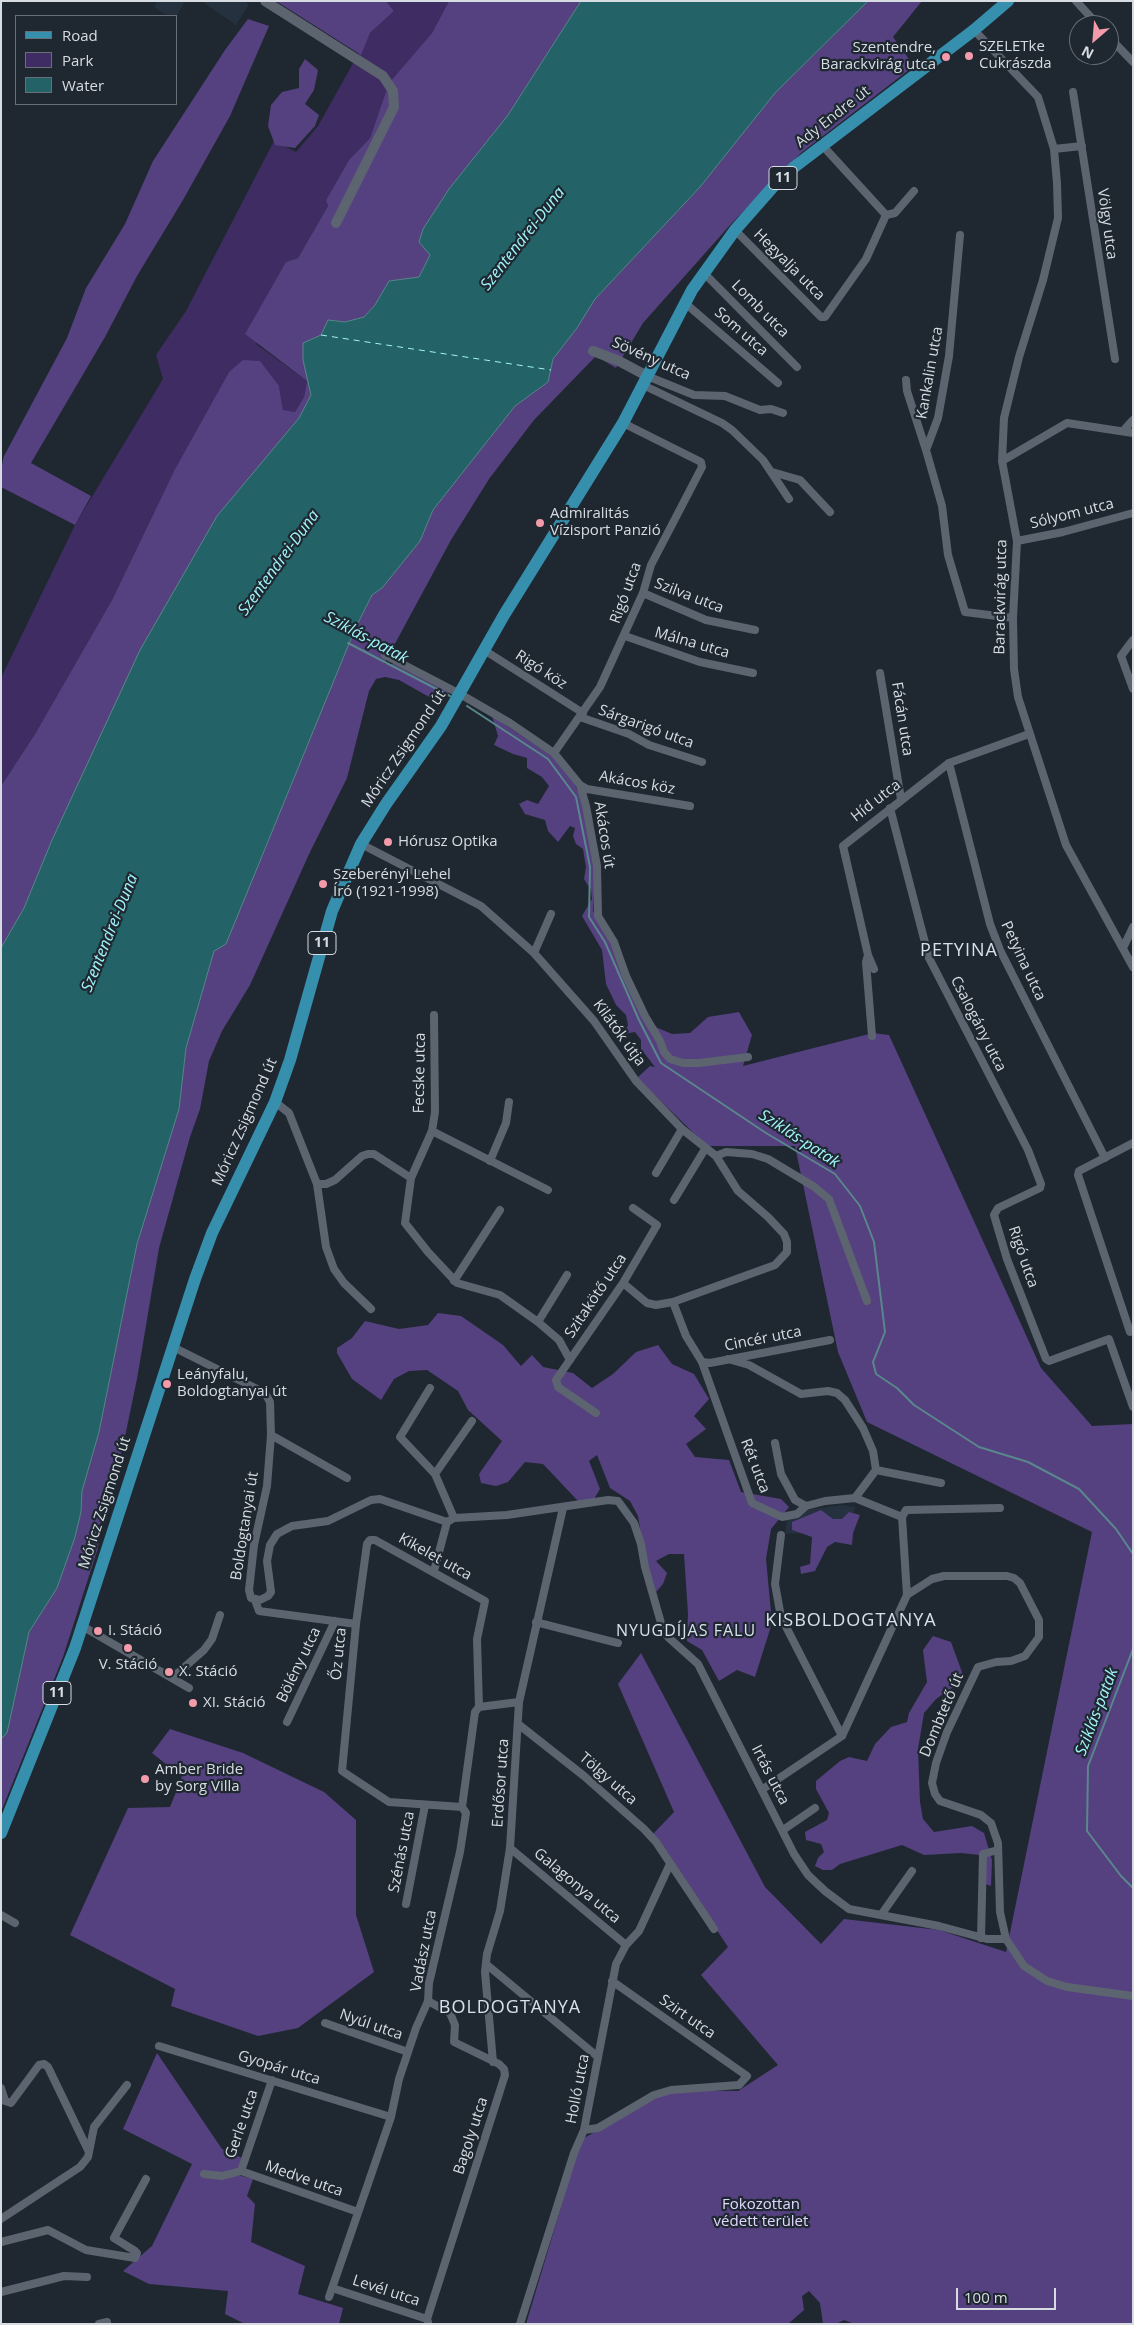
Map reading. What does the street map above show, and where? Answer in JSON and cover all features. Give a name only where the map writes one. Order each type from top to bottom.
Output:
[{"type":"main road","name":"Ady Endre út","points":[[645,381],[703,272],[735,230],[772,188],[822,145],[974,30],[1008,1]]},
{"type":"main road","name":"Móricz Zsigmond út","points":[[1,1833],[82,1626],[212,1233],[275,1102],[290,1060],[332,911],[362,844],[460,694],[484,650],[623,423],[645,381]]},
{"type":"street","points":[[265,1],[383,76],[393,91],[394,107],[336,223]]},
{"type":"street","points":[[1076,1],[1089,15]]},
{"type":"street","name":"Barackvirág utca","points":[[974,30],[1038,97],[1054,150],[1058,218],[1043,280],[1007,400],[1004,418],[1002,461],[1017,541],[1013,618],[1014,669],[1018,698],[1066,844],[1132,965]]},
{"type":"street","points":[[1119,47],[1133,62]]},
{"type":"street","name":"Völgy utca","points":[[1073,92],[1106,315],[1115,359]]},
{"type":"street","points":[[822,145],[886,215],[895,213],[914,191]]},
{"type":"street","points":[[1054,150],[1082,146]]},
{"type":"street","name":"Hegyalja utca","points":[[735,230],[821,316],[825,317],[866,260],[886,215]]},
{"type":"street","name":"Kankalin utca","points":[[926,450],[938,418],[949,356],[960,235]]},
{"type":"street","name":"Lomb utca","points":[[703,272],[797,366]]},
{"type":"street","name":"Som utca","points":[[685,303],[778,383]]},
{"type":"street","name":"Sövény utca","points":[[593,351],[619,361],[645,381],[694,395],[725,396],[760,410],[771,409],[783,413]]},
{"type":"street","points":[[906,380],[907,391],[942,506],[948,555],[965,612],[1013,618]]},
{"type":"street","points":[[645,381],[722,423],[752,448],[772,472],[789,499]]},
{"type":"street","points":[[1124,430],[1133,420]]},
{"type":"street","name":"Rigó utca","points":[[554,753],[600,687],[625,636],[643,593],[651,565],[703,464],[623,423]]},
{"type":"street","points":[[1002,461],[1067,423],[1133,432]]},
{"type":"street","points":[[772,472],[800,480],[830,512]]},
{"type":"street","name":"Sólyom utca","points":[[1017,541],[1063,532],[1133,513]]},
{"type":"street","name":"Szilva utca","points":[[643,593],[706,620],[755,630]]},
{"type":"street","name":"Málna utca","points":[[625,636],[700,662],[753,673]]},
{"type":"street","points":[[1133,640],[1121,656],[1133,689]]},
{"type":"street","name":"Rigó köz","points":[[484,650],[581,715]]},
{"type":"street","name":"Akácos út","points":[[385,655],[460,694],[510,723],[554,753],[580,785],[586,806],[597,866],[598,916],[614,942],[626,976],[664,1052],[670,1059],[683,1063],[748,1058]]},
{"type":"street","name":"Fácán utca","points":[[880,673],[901,799]]},
{"type":"street","name":"Sárgarigó utca","points":[[581,715],[629,734],[649,745],[702,762]]},
{"type":"street","name":"Híd utca","points":[[874,969],[868,955],[843,846],[949,763],[1029,734]]},
{"type":"street","name":"Petyina utca","points":[[949,763],[990,924],[1105,1158]]},
{"type":"street","name":"Akácos köz","points":[[580,785],[587,789],[690,806]]},
{"type":"street","name":"Csalogány utca","points":[[890,808],[929,958],[1028,1150],[1041,1184],[1040,1188]]},
{"type":"street","name":"Kilátók útja","points":[[362,844],[481,906],[534,953],[594,1021],[636,1081],[682,1129],[716,1156]]},
{"type":"street","points":[[534,953],[551,914]]},
{"type":"street","points":[[1123,948],[1133,927]]},
{"type":"street","name":"Híd utca","points":[[868,955],[866,962],[872,1036]]},
{"type":"street","name":"Fecske utca","points":[[434,1015],[434,1112],[432,1131],[411,1178],[405,1223],[454,1281]]},
{"type":"street","points":[[275,1102],[289,1113],[318,1184],[326,1247],[334,1270],[344,1283],[372,1310]]},
{"type":"street","points":[[490,1161],[506,1123],[509,1102]]},
{"type":"street","points":[[656,1174],[682,1129]]},
{"type":"street","name":"Fecske utca","points":[[432,1131],[548,1190]]},
{"type":"street","points":[[1130,1332],[1078,1175],[1079,1171],[1133,1143]]},
{"type":"street","points":[[674,1200],[705,1149]]},
{"type":"street","points":[[623,1283],[648,1303],[656,1305],[673,1302],[757,1273],[775,1265],[787,1252],[787,1242],[784,1234],[738,1191],[716,1156],[726,1152],[752,1154],[768,1159],[813,1186],[829,1199],[867,1301]]},
{"type":"street","points":[[318,1184],[326,1184],[335,1180],[362,1156],[368,1154],[374,1154],[411,1178]]},
{"type":"street","name":"Rigó utca","points":[[1040,1188],[998,1208],[994,1215],[1007,1259],[1046,1359],[1049,1361],[1073,1351],[1109,1340],[1133,1407]]},
{"type":"street","name":"Szitakötő utca","points":[[596,1413],[558,1386],[556,1380],[623,1283],[658,1226],[633,1208]]},
{"type":"street","points":[[500,1210],[454,1281],[500,1295],[538,1322],[559,1340],[570,1360]]},
{"type":"street","points":[[538,1322],[567,1275]]},
{"type":"street","name":"Rét utca","points":[[673,1302],[686,1336],[702,1362],[752,1503],[782,1517],[796,1514],[806,1506],[825,1501],[856,1498],[902,1517]]},
{"type":"street","name":"Cincér utca","points":[[702,1362],[830,1340]]},
{"type":"street","name":"Boldogtanyai út","points":[[173,1347],[265,1393],[272,1409],[267,1486],[254,1545],[249,1590],[249,1594],[255,1600],[265,1599],[271,1592],[267,1567],[268,1553],[273,1539],[284,1528],[328,1521],[371,1500],[380,1499],[451,1520],[563,1508],[608,1500],[618,1501]]},
{"type":"street","points":[[728,1359],[749,1365],[801,1394],[828,1391],[837,1393],[846,1400],[863,1428],[873,1451],[876,1470],[856,1498]]},
{"type":"street","points":[[430,1388],[400,1434],[435,1474],[451,1520],[434,1571]]},
{"type":"street","points":[[435,1474],[472,1421]]},
{"type":"street","points":[[271,1435],[347,1478]]},
{"type":"street","points":[[775,1443],[781,1474],[795,1500],[806,1506]]},
{"type":"street","points":[[876,1470],[941,1483]]},
{"type":"street","name":"Irtás utca","points":[[618,1501],[634,1523],[642,1544],[645,1567],[663,1630],[669,1638],[698,1664],[763,1789],[794,1854],[808,1875],[849,1909],[939,1926],[981,1938],[1006,1939]]},
{"type":"street","name":"Erdősor utca","points":[[493,2062],[486,1964],[500,1911],[510,1848],[519,1702],[563,1508]]},
{"type":"street","points":[[763,1789],[842,1736],[907,1595],[902,1517],[906,1510],[1000,1508]]},
{"type":"street","points":[[781,1535],[775,1584],[781,1617],[842,1736]]},
{"type":"street","name":"Kikelet utca","points":[[370,1540],[375,1540],[434,1571],[485,1601]]},
{"type":"street","name":"Őz utca","points":[[370,1540],[367,1544],[356,1624],[342,1771],[389,1802],[425,1805]]},
{"type":"street","name":"Dombtető út","points":[[907,1595],[932,1579],[944,1576],[1007,1576],[1020,1583],[1040,1620],[1039,1637],[1025,1656],[1011,1661],[996,1662],[978,1667],[947,1732],[936,1763],[932,1783],[935,1794],[940,1800],[981,1815],[991,1824],[998,1850],[1000,1912],[1006,1939]]},
{"type":"street","points":[[255,1600],[259,1611],[356,1624]]},
{"type":"street","name":"Vadász utca","points":[[329,2297],[391,2117],[408,2052],[428,2001],[429,1983],[460,1852],[466,1813],[462,1807],[475,1712],[479,1707],[477,1639],[485,1601]]},
{"type":"street","points":[[172,1678],[204,1650],[212,1639],[220,1614]]},
{"type":"street","name":"Bölény utca","points":[[287,1722],[336,1621]]},
{"type":"street","points":[[536,1622],[618,1643]]},
{"type":"street","points":[[82,1626],[189,1688]]},
{"type":"street","points":[[479,1707],[519,1702]]},
{"type":"street","name":"Tölgy utca","points":[[518,1724],[584,1776],[644,1829],[656,1842],[714,1929]]},
{"type":"street","points":[[425,1805],[462,1807]]},
{"type":"street","name":"Szénás utca","points":[[406,1904],[425,1805]]},
{"type":"street","points":[[783,1830],[815,1808]]},
{"type":"street","name":"Galagonya utca","points":[[510,1848],[626,1945]]},
{"type":"street","points":[[981,1938],[983,1854],[998,1850]]},
{"type":"street","name":"Holló utca","points":[[520,2324],[569,2170],[584,2130],[616,1964],[626,1945],[639,1930],[670,1864]]},
{"type":"street","points":[[881,1915],[912,1871]]},
{"type":"street","points":[[1,1915],[15,1923]]},
{"type":"street","points":[[1006,1939],[1024,1966],[1047,1981],[1067,1987],[1133,1996]]},
{"type":"street","points":[[486,1964],[598,2058]]},
{"type":"street","name":"Szirt utca","points":[[584,2130],[598,2128],[654,2095],[671,2090],[739,2085],[747,2076],[612,1982]]},
{"type":"street","points":[[428,2001],[450,2012],[455,2025],[454,2042],[493,2062]]},
{"type":"street","name":"Nyúl utca","points":[[325,2023],[408,2052]]},
{"type":"street","name":"Gyopár utca","points":[[159,2046],[391,2117]]},
{"type":"street","name":"Bagoly utca","points":[[428,2322],[505,2075],[504,2069],[493,2062]]},
{"type":"street","points":[[1,2088],[5,2101],[11,2103],[39,2065],[44,2064],[48,2067],[88,2150]]},
{"type":"street","name":"Gerle utca","points":[[204,2174],[222,2176],[241,2171],[272,2080]]},
{"type":"street","points":[[1,2218],[80,2167],[88,2157],[94,2127],[127,2085]]},
{"type":"street","name":"Medve utca","points":[[241,2171],[358,2212]]},
{"type":"street","points":[[1,2242],[48,2230],[86,2250],[134,2258],[137,2253],[114,2238],[146,2179]]},
{"type":"street","points":[[1,2292],[64,2276],[87,2277]]},
{"type":"street","name":"Levél utca","points":[[332,2288],[428,2322]]},
{"type":"shaded area","points":[[157,1],[185,1],[177,15],[166,15],[154,7]]},
{"type":"shaded area","points":[[201,1],[244,1],[249,4],[236,25]]},
{"type":"shaded area","points":[[842,1505],[855,1507],[848,1531],[785,1534],[787,1518],[806,1510]]},
{"type":"green space","points":[[276,1],[386,1],[394,11],[370,33],[361,55]]},
{"type":"green space","points":[[386,1],[449,1],[432,33],[389,83],[370,138],[349,160],[326,200],[328,206],[298,258],[286,262],[256,344],[307,381],[304,397],[295,412],[283,411],[279,386],[229,372],[175,469],[112,600],[35,734],[1,786],[1,678],[75,525],[163,379],[156,355],[186,311],[274,141],[296,152],[318,126],[370,33],[394,11]]},
{"type":"green space","points":[[449,1],[581,1],[508,115],[449,189],[423,229],[420,242],[430,255],[419,277],[389,281],[375,305],[364,317],[345,322],[328,320],[321,335],[304,360],[311,395],[299,418],[269,455],[109,719],[52,840],[24,908],[1,948],[1,786],[35,734],[112,600],[175,469],[229,372],[243,360],[260,361],[279,386],[283,410],[295,412],[304,397],[307,381],[245,334],[286,262],[298,258],[328,206],[326,200],[349,160],[370,138],[389,83],[432,33]]},
{"type":"green space","points":[[868,1],[922,1],[893,37],[914,66],[801,153],[731,224],[643,323],[616,368],[596,356],[534,420],[489,479],[451,540],[384,664],[394,664],[449,692],[446,697],[434,695],[431,698],[399,680],[385,677],[376,679],[369,691],[347,778],[310,852],[250,985],[222,1031],[209,1061],[200,1109],[190,1137],[159,1248],[137,1379],[122,1451],[102,1509],[98,1548],[63,1657],[1,1812],[1,1739],[7,1733],[29,1632],[57,1588],[75,1537],[81,1512],[82,1491],[99,1432],[137,1244],[179,1109],[186,1048],[214,950],[226,944],[355,629],[372,595],[382,588],[420,541],[433,510],[515,406],[548,382],[553,359],[577,328],[595,299],[700,187],[775,93]]},
{"type":"green space","points":[[248,19],[269,26],[230,116],[183,200],[137,276],[105,337],[31,463],[91,496],[75,525],[1,487],[1,469],[4,456],[67,338],[86,288],[125,224],[153,161],[225,50]]},
{"type":"green space","points":[[305,59],[318,70],[314,90],[305,104],[319,115],[315,126],[295,148],[275,145],[268,126],[271,105],[282,92],[299,88],[299,69]]},
{"type":"green space","name":"Fokozottan védett terület","points":[[492,716],[552,756],[575,785],[580,795],[595,874],[593,911],[612,945],[646,1023],[672,1034],[690,1033],[708,1017],[739,1012],[752,1035],[743,1066],[873,1033],[889,1035],[1041,1368],[1092,1426],[1133,1424],[1133,2324],[854,2324],[844,2320],[836,2324],[823,2324],[820,2303],[809,2291],[802,2296],[804,2310],[788,2324],[526,2324],[581,2140],[665,2090],[738,2091],[778,2065],[701,1975],[728,1947],[653,1834],[674,1812],[618,1684],[641,1653],[765,1887],[821,1944],[844,1919],[939,1930],[1006,1952],[1092,1532],[867,1422],[838,1352],[795,1146],[707,1146],[637,1078],[650,1066],[655,1067],[641,1049],[641,1040],[635,1032],[624,1034],[628,1025],[626,1015],[616,1005],[606,984],[602,950],[582,916],[592,899],[591,890],[584,879],[586,867],[583,849],[576,844],[573,836],[575,828],[570,826],[558,842],[548,831],[545,820],[525,814],[519,804],[527,800],[538,804],[549,786],[542,777],[527,768],[527,758],[494,745],[498,736]]},
{"type":"green space","points":[[438,1313],[461,1316],[503,1345],[521,1366],[532,1355],[543,1367],[573,1373],[592,1388],[613,1374],[636,1352],[658,1345],[672,1364],[694,1374],[709,1399],[694,1416],[706,1429],[686,1444],[695,1457],[729,1460],[741,1492],[781,1499],[789,1507],[771,1529],[766,1559],[772,1623],[755,1677],[737,1670],[719,1681],[702,1650],[687,1641],[688,1614],[684,1554],[669,1554],[656,1561],[667,1573],[663,1584],[656,1592],[644,1553],[638,1516],[630,1501],[610,1488],[597,1455],[589,1461],[600,1489],[594,1499],[578,1501],[543,1464],[525,1462],[508,1482],[496,1486],[481,1483],[479,1474],[502,1441],[468,1410],[458,1391],[427,1370],[409,1371],[394,1379],[381,1400],[352,1379],[337,1353],[337,1348],[352,1338],[365,1321],[399,1329],[428,1325]]},
{"type":"green space","points":[[821,1510],[833,1519],[842,1519],[849,1512],[860,1515],[853,1533],[852,1545],[835,1542],[827,1547],[815,1571],[801,1574],[800,1567],[810,1564],[812,1537],[792,1530],[792,1522]]},
{"type":"green space","points":[[933,1636],[951,1642],[963,1675],[959,1683],[936,1699],[924,1713],[918,1749],[920,1802],[923,1819],[934,1832],[972,1826],[984,1833],[992,1860],[991,1886],[983,1883],[980,1855],[961,1853],[924,1855],[902,1845],[840,1864],[832,1870],[823,1870],[815,1866],[818,1858],[824,1852],[821,1844],[806,1840],[805,1832],[827,1820],[829,1813],[816,1789],[816,1781],[840,1761],[849,1757],[867,1761],[875,1744],[891,1727],[907,1722],[909,1713],[927,1682],[923,1650]]},
{"type":"green space","points":[[170,1729],[243,1753],[324,1792],[356,1820],[356,1915],[374,1972],[298,2028],[258,2036],[171,2006],[175,1989],[70,1935],[128,1808],[170,1807],[182,1777],[152,1753]]},
{"type":"green space","points":[[157,2053],[222,2149],[242,2158],[238,2175],[253,2179],[247,2196],[255,2204],[251,2242],[305,2266],[298,2294],[343,2308],[339,2324],[245,2324],[225,2314],[228,2291],[149,2284],[123,2271],[152,2246],[192,2164],[123,2129]]},
{"type":"water","name":"Szentendrei-Duna","points":[[581,1],[868,1],[775,93],[700,187],[595,299],[577,328],[553,359],[548,382],[515,406],[433,510],[420,541],[382,588],[372,595],[355,629],[226,944],[214,951],[186,1048],[179,1109],[137,1244],[99,1432],[82,1491],[81,1512],[75,1537],[57,1588],[29,1632],[7,1733],[1,1739],[1,948],[24,908],[52,840],[140,650],[217,516],[299,418],[311,395],[303,360],[303,343],[321,335],[328,320],[345,322],[364,317],[375,305],[389,281],[419,277],[430,255],[419,242],[423,229],[449,189],[508,115]]},
{"type":"waterway","name":"Sziklás-patak","points":[[348,643],[450,696]]},
{"type":"waterway","name":"Sziklás-patak","points":[[467,706],[548,759],[576,797],[590,867],[589,917],[605,942],[639,1020],[661,1063],[766,1133],[835,1174],[860,1206],[874,1242],[885,1332],[873,1362],[876,1374],[897,1388],[914,1405],[979,1447],[1028,1462],[1079,1489],[1116,1529],[1133,1554]]},
{"type":"waterway","name":"Sziklás-patak","points":[[1133,1649],[1088,1766],[1087,1831],[1121,1876],[1133,1888]]},
{"type":"ferry route","points":[[321,335],[551,370]]},
{"type":"place","name":"SZELETke Cukrászda","points":[[969,56]]},
{"type":"place","name":"Szentendre, Barackvirág utca","points":[[946,57]]},
{"type":"place","name":"Admiralitás Vízisport Panzió","points":[[540,523]]},
{"type":"place","name":"Hórusz Optika","points":[[388,842]]},
{"type":"place","name":"Szeberényi Lehel Író (1921-1998)","points":[[323,884]]},
{"type":"place","name":"Leányfalu, Boldogtanyai út","points":[[167,1384]]},
{"type":"place","name":"I. Stáció","points":[[98,1631]]},
{"type":"place","name":"V. Stáció","points":[[128,1648]]},
{"type":"place","name":"X. Stáció","points":[[169,1672]]},
{"type":"place","name":"XI. Stáció","points":[[193,1703]]},
{"type":"place","name":"Amber Bride by Sorg Villa","points":[[145,1779]]},
{"type":"district","name":"PETYINA","points":[[959,951]]},
{"type":"district","name":"KISBOLDOGTANYA","points":[[851,1621]]},
{"type":"district","name":"NYUGDÍJAS FALU","points":[[686,1631]]},
{"type":"district","name":"BOLDOGTANYA","points":[[510,2008]]}]
